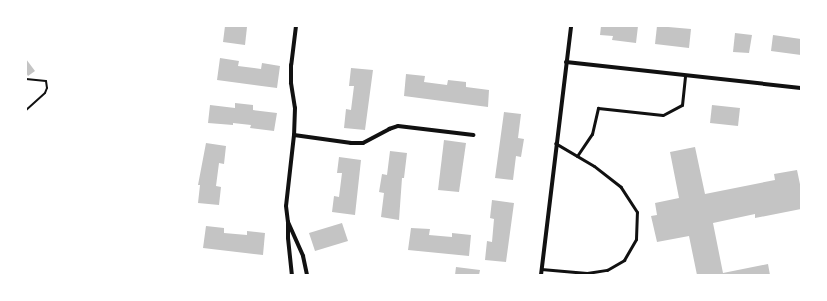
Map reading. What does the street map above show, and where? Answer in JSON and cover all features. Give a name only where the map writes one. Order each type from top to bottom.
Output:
[{"type":"street","points":[[292,275],[286,206],[287,184],[294,136],[295,108],[291,83],[291,65],[296,26]]},
{"type":"street","points":[[541,275],[555,143],[571,26]]},
{"type":"street","points":[[566,62],[801,88]]},
{"type":"street","points":[[294,136],[352,144],[363,143],[389,129],[398,126],[473,135]]},
{"type":"street","points":[[288,222],[303,256],[307,275]]},
{"type":"lane","points":[[576,156],[592,134],[598,108],[663,115],[682,104],[685,75]]},
{"type":"lane","points":[[541,269],[571,274],[607,270],[624,260],[636,239],[637,232],[637,212],[621,187],[594,166],[555,143]]},
{"type":"path","points":[[26,79],[46,81],[47,88],[45,93],[26,110]]},
{"type":"building","points":[[225,26],[247,27],[245,45],[223,42]]},
{"type":"building","points":[[601,26],[638,26],[636,43],[612,40],[613,36],[600,35]]},
{"type":"building","points":[[657,26],[691,29],[689,48],[655,44]]},
{"type":"building","points":[[735,33],[752,35],[749,53],[733,52]]},
{"type":"building","points":[[773,35],[801,39],[801,55],[771,51]]},
{"type":"building","points":[[220,58],[239,61],[238,66],[261,69],[262,63],[280,66],[277,88],[217,80]]},
{"type":"building","points":[[26,59],[35,71],[28,76],[26,73]]},
{"type":"building","points":[[351,68],[373,70],[365,130],[344,128],[346,109],[351,110],[354,86],[349,86]]},
{"type":"building","points":[[406,74],[425,76],[424,82],[447,85],[448,80],[466,82],[466,87],[489,90],[488,107],[404,96]]},
{"type":"building","points":[[235,103],[253,105],[253,110],[277,113],[274,131],[250,128],[251,125],[208,123],[210,105],[235,108]]},
{"type":"building","points":[[712,105],[740,108],[738,126],[710,123]]},
{"type":"building","points":[[504,112],[521,114],[518,138],[524,139],[521,157],[516,156],[513,180],[495,178]]},
{"type":"building","points":[[444,140],[466,143],[459,192],[438,190]]},
{"type":"building","points":[[206,143],[226,146],[224,164],[219,163],[216,186],[221,187],[219,205],[198,203],[200,185],[198,185]]},
{"type":"building","points":[[695,147],[705,194],[775,180],[774,174],[797,170],[801,189],[801,209],[755,218],[755,214],[713,223],[723,273],[768,264],[770,275],[697,275],[689,236],[657,242],[651,216],[657,215],[655,203],[679,198],[670,152]]},
{"type":"building","points":[[390,151],[407,153],[404,178],[402,178],[399,220],[381,217],[384,193],[379,192],[382,174],[387,175]]},
{"type":"building","points":[[339,157],[361,160],[355,215],[332,212],[334,196],[339,197],[342,173],[337,173]]},
{"type":"building","points":[[492,200],[514,203],[506,262],[485,260],[487,241],[492,242],[494,219],[490,218]]},
{"type":"building","points":[[342,223],[348,241],[315,251],[309,233]]},
{"type":"building","points":[[206,226],[224,228],[224,233],[247,235],[247,231],[265,233],[263,255],[203,248]]},
{"type":"building","points":[[411,228],[430,229],[429,235],[452,237],[452,233],[471,235],[469,256],[408,250]]},
{"type":"building","points":[[456,267],[480,270],[479,275],[455,275]]}]
